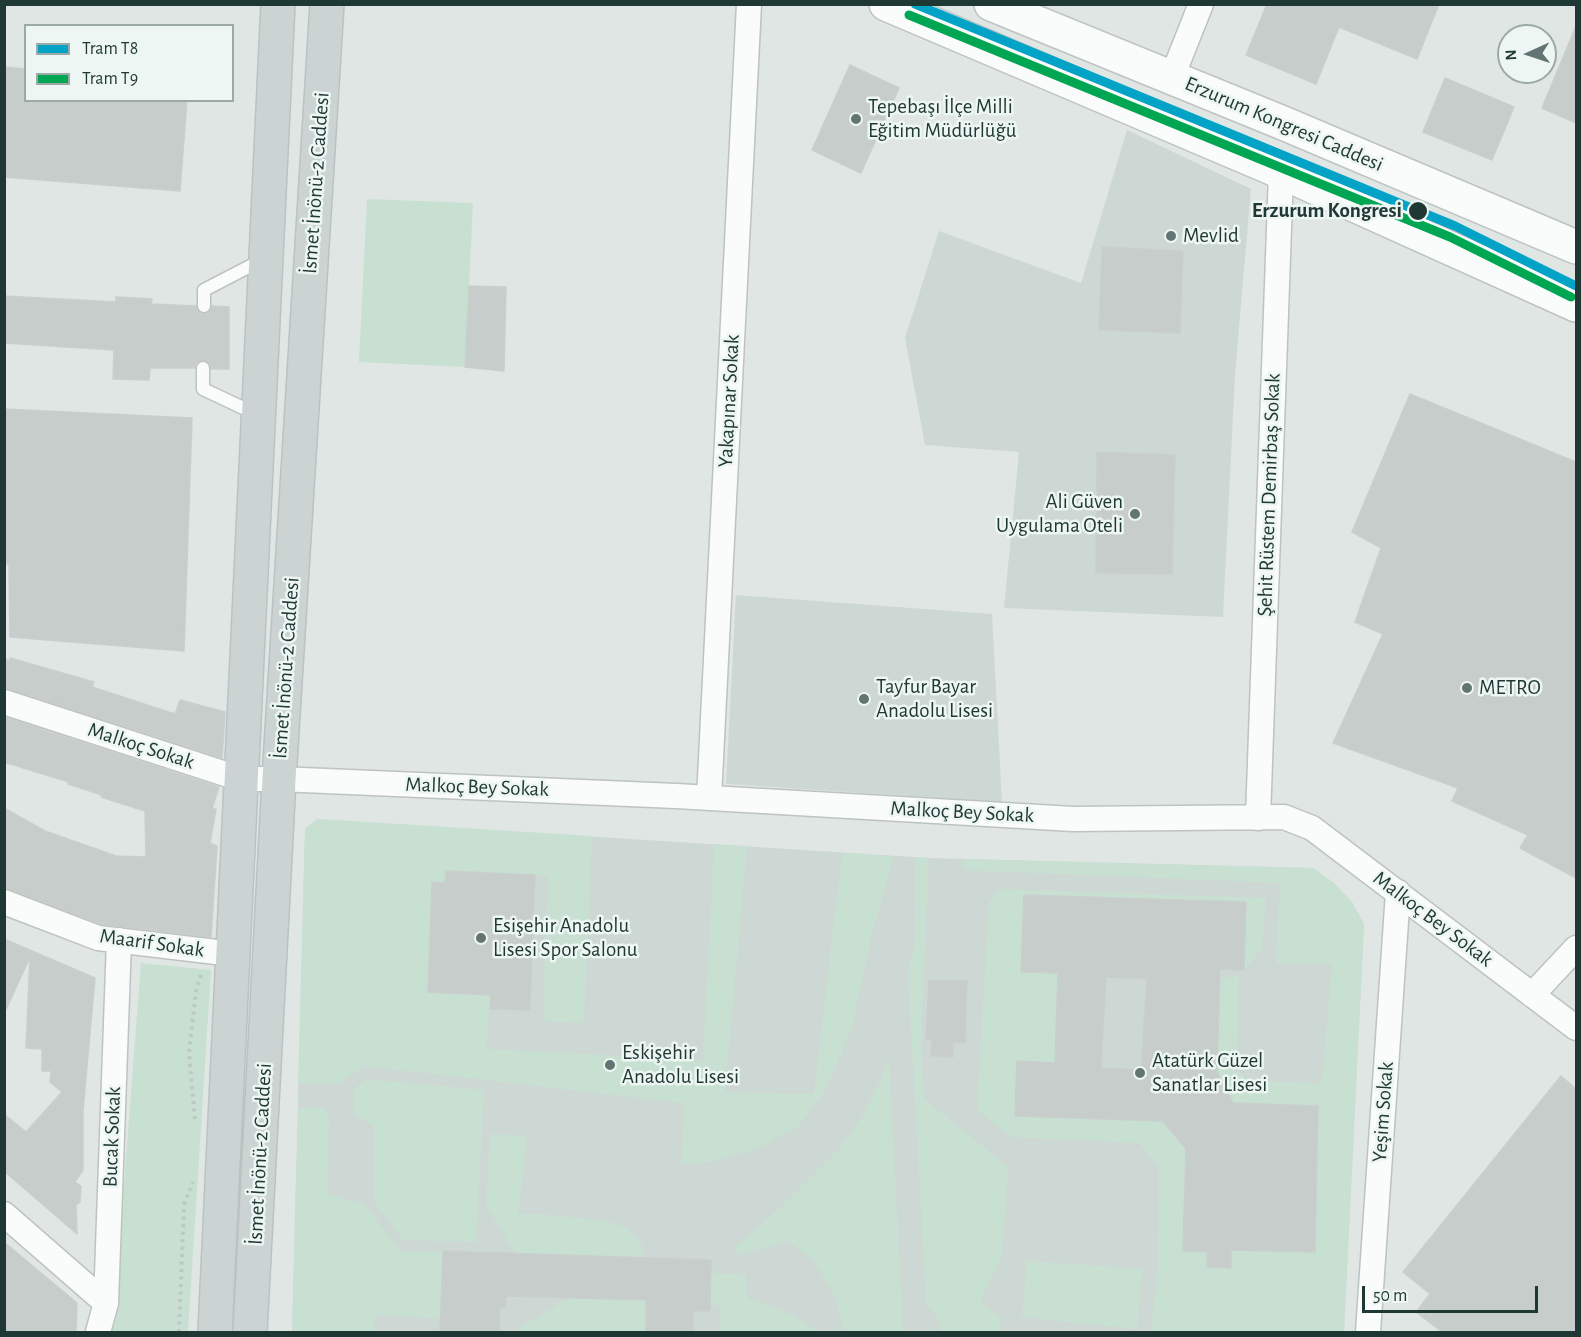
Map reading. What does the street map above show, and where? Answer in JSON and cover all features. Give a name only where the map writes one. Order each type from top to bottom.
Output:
[{"type":"main road","name":"İsmet İnönü-2 Caddesi","points":[[215,1332],[220,952],[241,779],[278,4]]},
{"type":"main road","name":"İsmet İnönü-2 Caddesi","points":[[250,1332],[279,779],[327,4]]},
{"type":"main road","points":[[886,4],[1281,172],[1576,305]]},
{"type":"main road","name":"Erzurum Kongresi Caddesi","points":[[990,4],[1172,77],[1576,248]]},
{"type":"street","name":"Yakapınar Sokak","points":[[709,798],[749,4]]},
{"type":"street","points":[[1172,77],[1201,4]]},
{"type":"street","name":"Şehit Rüstem Demirbaş Sokak","points":[[1258,818],[1281,172]]},
{"type":"street","name":"Malkoç Sokak","points":[[4,702],[241,779],[279,779]]},
{"type":"street","name":"Malkoç Bey Sokak","points":[[279,779],[709,798],[1073,819],[1284,818],[1312,828],[1398,891],[1576,1029]]},
{"type":"street","name":"Yeşim Sokak","points":[[1368,1332],[1398,891]]},
{"type":"street","name":"Maarif Sokak","points":[[4,902],[98,938],[220,952]]},
{"type":"street","name":"Bucak Sokak","points":[[98,1332],[106,1303],[119,940]]},
{"type":"street","points":[[1532,995],[1576,948]]},
{"type":"street","points":[[4,1214],[106,1303]]},
{"type":"lane","points":[[204,306],[204,290],[266,258]]},
{"type":"lane","points":[[203,369],[202,389],[258,415]]},
{"type":"path","points":[[196,1122],[189,1053],[196,991],[220,952]]},
{"type":"path","points":[[179,1332],[184,1205],[195,1178]]},
{"type":"shaded area","points":[[1127,130],[1251,189],[1235,374],[1223,617],[1004,608],[1019,452],[925,445],[905,338],[939,231],[1081,283]]},
{"type":"shaded area","name":"Tayfur Bayar Anadolu Lisesi","points":[[736,595],[992,614],[1002,802],[726,784]]},
{"type":"shaded area","name":"Eskişehir Anadolu Lisesi","points":[[317,819],[929,858],[1313,868],[1334,883],[1352,902],[1364,924],[1344,1332],[292,1332],[305,829]]},
{"type":"green space","points":[[367,199],[473,203],[465,367],[359,362]]},
{"type":"green space","points":[[317,819],[592,836],[584,1023],[543,1021],[548,876],[446,871],[445,883],[432,883],[428,992],[491,995],[486,1049],[703,1060],[714,844],[747,846],[725,1093],[814,1094],[842,853],[894,856],[872,934],[851,1031],[825,1090],[799,1126],[757,1149],[709,1162],[682,1164],[684,1103],[365,1066],[338,1084],[298,1084],[305,829]]},
{"type":"green space","points":[[915,857],[929,858],[921,1046],[924,1099],[1008,1167],[1002,1257],[980,1302],[1001,1318],[1000,1332],[939,1332],[940,1321],[926,1303],[908,973],[915,940]]},
{"type":"green space","points":[[963,859],[1313,868],[1334,883],[1352,902],[1364,924],[1344,1332],[1151,1332],[1158,1265],[1159,1167],[1139,1143],[1010,1137],[977,1109],[989,902],[1000,889],[1266,898],[1262,949],[1244,970],[1245,903],[1024,896],[1021,972],[1058,973],[1055,1063],[1017,1061],[1015,1116],[1163,1121],[1186,1149],[1183,1251],[1207,1252],[1207,1267],[1231,1268],[1231,1250],[1314,1252],[1318,1106],[1233,1103],[1217,1072],[1220,978],[1239,976],[1236,1071],[1251,1081],[1322,1083],[1332,964],[1276,963],[1280,883],[963,870]]},
{"type":"green space","points":[[141,963],[211,970],[188,1332],[105,1332],[120,1236]]},
{"type":"green space","points":[[889,1057],[903,1332],[842,1332],[836,1298],[813,1260],[788,1241],[737,1255],[735,1247],[781,1207],[838,1150],[862,1117]]},
{"type":"green space","points":[[366,1079],[484,1090],[476,1242],[403,1240],[373,1200],[373,1125],[354,1114],[354,1089]]},
{"type":"green space","points":[[322,1107],[329,1115],[328,1194],[365,1205],[401,1251],[443,1251],[442,1289],[451,1319],[376,1315],[374,1332],[292,1332],[298,1108]]},
{"type":"green space","points":[[490,1134],[526,1136],[518,1214],[607,1221],[625,1227],[641,1243],[645,1258],[516,1254],[486,1205]]},
{"type":"green space","points":[[1027,1261],[1142,1269],[1137,1329],[1022,1317]]},
{"type":"green space","points":[[711,1273],[746,1275],[747,1298],[794,1316],[819,1332],[720,1332],[720,1305],[710,1305]]},
{"type":"green space","points":[[569,1298],[646,1300],[646,1332],[513,1332]]},
{"type":"building","points":[[1267,4],[1439,4],[1417,59],[1339,27],[1316,84],[1246,55]]},
{"type":"building","points":[[1576,26],[1576,123],[1542,108],[1552,84],[1557,84],[1557,72]]},
{"type":"building","name":"Tepebaşı İlçe Milli Eğitim Müdürlüğü","points":[[850,65],[899,88],[861,173],[812,150]]},
{"type":"building","points":[[4,67],[24,69],[24,102],[187,102],[180,191],[4,177]]},
{"type":"building","points":[[1445,78],[1514,107],[1492,160],[1423,132]]},
{"type":"building","points":[[1102,247],[1183,251],[1180,333],[1099,330]]},
{"type":"building","points":[[469,286],[506,287],[504,371],[465,367]]},
{"type":"building","points":[[4,296],[116,302],[116,297],[152,299],[151,304],[196,306],[197,311],[203,314],[209,313],[212,306],[229,307],[229,369],[211,369],[210,363],[202,360],[196,363],[195,368],[150,368],[149,380],[113,379],[114,350],[4,343]]},
{"type":"building","name":"METRO","points":[[1410,394],[1576,462],[1576,878],[1520,848],[1528,835],[1452,801],[1458,788],[1333,743],[1383,634],[1355,622],[1381,548],[1352,532]]},
{"type":"building","points":[[4,409],[192,418],[184,651],[10,637],[9,564],[4,564]]},
{"type":"building","name":"Ali Güven Uygulama Oteli","points":[[1097,452],[1175,455],[1172,574],[1096,573]]},
{"type":"building","points":[[10,658],[94,682],[92,687],[175,714],[180,700],[225,712],[222,758],[4,688],[4,659],[10,661]]},
{"type":"building","points":[[4,717],[219,787],[212,809],[216,809],[210,843],[217,846],[211,937],[101,924],[4,888],[4,808],[45,831],[116,856],[146,857],[145,811],[101,797],[102,795],[68,784],[69,782],[4,762]]},
{"type":"building","name":"Esişehir Anadolu Lisesi Spor Salonu","points":[[446,871],[535,875],[530,1010],[490,1009],[491,995],[428,992],[432,882],[445,883]]},
{"type":"building","points":[[1024,895],[1246,902],[1244,970],[1220,969],[1217,1072],[1233,1103],[1318,1106],[1315,1252],[1231,1250],[1231,1268],[1207,1267],[1207,1252],[1183,1251],[1186,1149],[1163,1121],[1015,1116],[1017,1061],[1055,1063],[1058,973],[1021,972]],"holes":[[[1106,977],[1147,979],[1141,1070],[1101,1068]]]},
{"type":"building","points":[[4,939],[95,978],[83,1111],[83,1170],[75,1182],[81,1186],[80,1202],[76,1205],[77,1234],[4,1171],[4,1114],[26,1132],[62,1092],[50,1082],[51,1071],[42,1071],[42,1049],[26,1048],[30,957],[4,1014]]},
{"type":"building","points":[[929,980],[967,981],[965,1043],[953,1042],[953,1057],[931,1056],[932,1039],[926,1039]]},
{"type":"building","points":[[1561,1076],[1576,1089],[1576,1332],[1442,1332],[1416,1312],[1430,1294],[1403,1272]]},
{"type":"building","points":[[4,1242],[77,1303],[76,1332],[4,1332]]},
{"type":"building","points":[[443,1251],[711,1260],[710,1311],[693,1311],[693,1332],[646,1332],[646,1300],[506,1296],[506,1307],[500,1307],[499,1332],[440,1332]]},
{"type":"tram line","name":"T8","points":[[915,4],[1455,226],[1576,286]]},
{"type":"tram line","name":"T9","points":[[909,15],[1450,237],[1571,297]]},
{"type":"place","name":"Tepebaşı İlçe Milli Eğitim Müdürlüğü","points":[[856,119]]},
{"type":"place","name":"Erzurum Kongresi","points":[[1418,211]]},
{"type":"place","name":"Mevlid","points":[[1171,236]]},
{"type":"place","name":"Ali Güven Uygulama Oteli","points":[[1135,514]]},
{"type":"place","name":"METRO","points":[[1467,688]]},
{"type":"place","name":"Tayfur Bayar Anadolu Lisesi","points":[[864,699]]},
{"type":"place","name":"Esişehir Anadolu Lisesi Spor Salonu","points":[[481,938]]},
{"type":"place","name":"Eskişehir Anadolu Lisesi","points":[[610,1065]]},
{"type":"place","name":"Atatürk Güzel Sanatlar Lisesi","points":[[1140,1073]]}]
